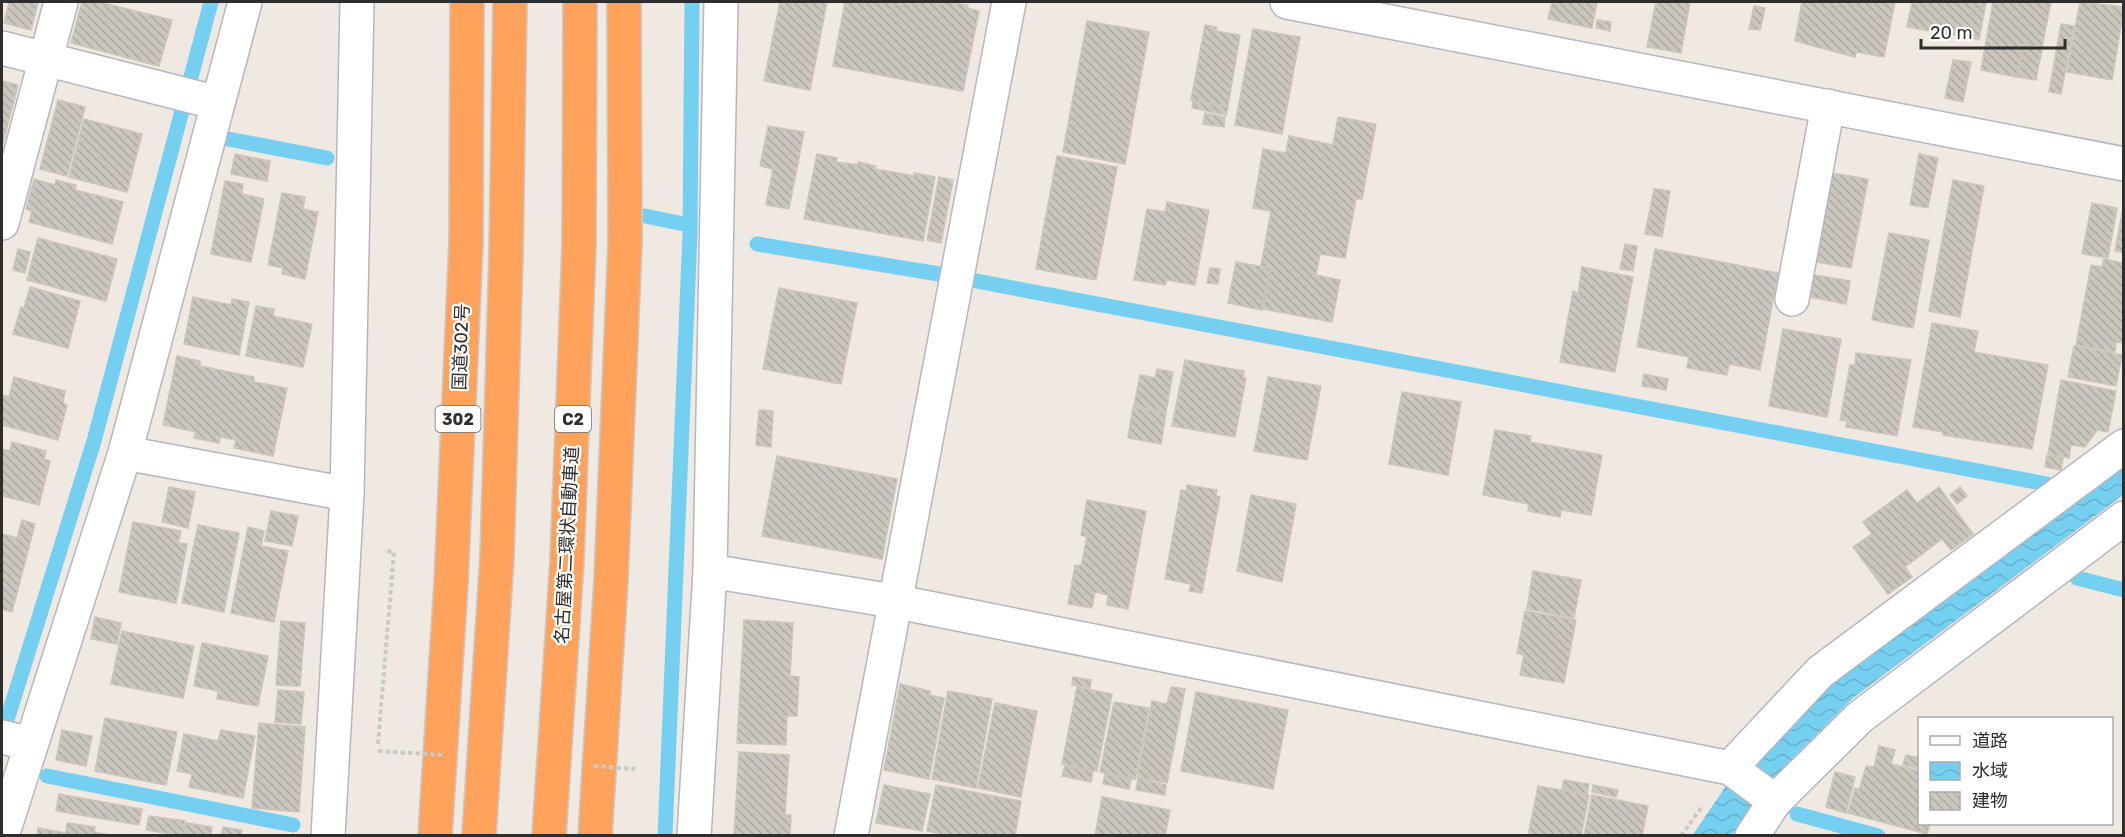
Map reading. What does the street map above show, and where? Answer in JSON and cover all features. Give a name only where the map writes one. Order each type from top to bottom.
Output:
[{"type":"highway","name":"国道302号","points":[[435,836],[452,584],[466,241],[467,2]]},
{"type":"highway","points":[[479,836],[497,557],[507,256],[510,2]]},
{"type":"highway","name":"名古屋第二環状自動車道","points":[[549,836],[568,538],[579,245],[580,2]]},
{"type":"highway","points":[[595,836],[611,580],[625,243],[624,2]]},
{"type":"street","points":[[2,222],[61,2]]},
{"type":"street","points":[[2,836],[16,740],[125,453],[209,100],[245,2]]},
{"type":"street","points":[[328,836],[347,494],[357,2]]},
{"type":"street","points":[[694,836],[710,571],[721,2]]},
{"type":"street","points":[[851,836],[893,601],[1009,2]]},
{"type":"street","points":[[1287,2],[1370,9],[1828,106],[2124,164]]},
{"type":"street","points":[[2,48],[209,100]]},
{"type":"street","points":[[1792,299],[1828,106]]},
{"type":"street","points":[[1731,769],[1820,672],[2124,446]]},
{"type":"street","points":[[125,453],[347,494]]},
{"type":"street","points":[[1761,834],[1771,798],[1860,717],[2124,518]]},
{"type":"street","points":[[710,571],[893,601],[1731,769],[1771,798]]},
{"type":"path","points":[[378,751],[394,552]]},
{"type":"water","points":[[2123,460],[2123,495],[1853,698],[1776,775],[1732,835],[1692,836],[1726,786],[1830,677]]},
{"type":"building","points":[[9,2],[38,2],[31,30],[4,23]]},
{"type":"building","points":[[82,2],[99,2],[172,20],[159,66],[71,43]]},
{"type":"building","points":[[780,2],[827,2],[810,90],[764,81]]},
{"type":"building","points":[[845,2],[941,4],[947,2],[968,5],[967,8],[979,11],[963,91],[833,66]]},
{"type":"building","points":[[1552,2],[1597,2],[1592,28],[1548,19]]},
{"type":"building","points":[[1656,2],[1690,2],[1681,53],[1647,47]]},
{"type":"building","points":[[1802,2],[1895,2],[1884,57],[1856,52],[1855,57],[1795,41]]},
{"type":"building","points":[[1912,2],[1986,2],[1979,40],[1907,27]]},
{"type":"building","points":[[1993,2],[2051,2],[2042,47],[2023,44],[2017,77],[1981,70]]},
{"type":"building","points":[[2080,2],[2124,7],[2112,80],[2067,72]]},
{"type":"building","points":[[1754,6],[1765,8],[1760,30],[1749,29]]},
{"type":"building","points":[[1597,20],[1611,22],[1610,31],[1596,28]]},
{"type":"building","points":[[1087,21],[1149,32],[1125,164],[1063,152]]},
{"type":"building","points":[[2061,24],[2074,26],[2061,94],[2049,92]]},
{"type":"building","points":[[1205,25],[1217,27],[1216,31],[1240,35],[1228,106],[1191,100]]},
{"type":"building","points":[[1253,29],[1300,37],[1282,134],[1235,125]]},
{"type":"building","points":[[2024,45],[2042,49],[2036,80],[2018,77]]},
{"type":"building","points":[[1953,60],[1971,62],[1963,102],[1945,98]]},
{"type":"building","points":[[2,81],[18,85],[2,147]]},
{"type":"building","points":[[58,100],[85,107],[67,176],[40,169]]},
{"type":"building","points":[[1193,101],[1228,107],[1226,115],[1192,108]]},
{"type":"building","points":[[1205,113],[1225,117],[1224,127],[1203,124]]},
{"type":"building","points":[[1338,117],[1376,124],[1362,199],[1356,199],[1345,258],[1320,254],[1316,275],[1340,280],[1332,322],[1263,309],[1271,268],[1261,266],[1271,211],[1253,208],[1263,149],[1286,153],[1289,136],[1333,145]]},
{"type":"building","points":[[84,119],[142,134],[127,192],[69,177]]},
{"type":"building","points":[[768,126],[804,132],[789,209],[766,205],[773,169],[760,166]]},
{"type":"building","points":[[235,154],[270,161],[267,181],[231,174]]},
{"type":"building","points":[[817,154],[837,158],[836,162],[858,165],[858,162],[876,166],[875,169],[935,177],[923,241],[804,219]]},
{"type":"building","points":[[1919,154],[1938,158],[1928,208],[1910,205]]},
{"type":"building","points":[[1057,156],[1117,167],[1096,280],[1036,269]]},
{"type":"building","points":[[1826,172],[1868,179],[1851,268],[1810,261]]},
{"type":"building","points":[[939,177],[953,180],[941,243],[927,240]]},
{"type":"building","points":[[34,179],[55,185],[56,180],[76,185],[75,190],[123,202],[112,244],[29,222],[32,211],[26,209]]},
{"type":"building","points":[[1953,180],[1984,186],[1960,317],[1929,311]]},
{"type":"building","points":[[225,181],[243,184],[242,194],[264,199],[251,262],[211,254]]},
{"type":"building","points":[[1654,189],[1670,191],[1662,237],[1645,234]]},
{"type":"building","points":[[282,193],[305,197],[303,209],[318,212],[305,279],[282,274],[283,268],[268,265]]},
{"type":"building","points":[[1167,202],[1209,210],[1195,285],[1167,280],[1165,285],[1134,280],[1147,209],[1165,212]]},
{"type":"building","points":[[2092,203],[2117,208],[2108,258],[2082,254]]},
{"type":"building","points":[[2124,208],[2124,253],[2115,251]]},
{"type":"building","points":[[1889,233],[1929,240],[1913,328],[1872,320]]},
{"type":"building","points":[[38,238],[117,259],[106,301],[27,280]]},
{"type":"building","points":[[1625,244],[1637,246],[1633,271],[1620,269]]},
{"type":"building","points":[[18,249],[30,252],[25,273],[13,270]]},
{"type":"building","points":[[1655,249],[1778,273],[1760,370],[1729,364],[1727,375],[1687,368],[1689,357],[1637,347]]},
{"type":"building","points":[[2104,259],[2123,263],[2124,343],[2116,342],[2115,352],[2076,345],[2091,265],[2102,267]]},
{"type":"building","points":[[1236,262],[1270,268],[1262,310],[1228,303]]},
{"type":"building","points":[[1582,267],[1633,277],[1615,372],[1560,362],[1573,291],[1578,293]]},
{"type":"building","points":[[1210,268],[1220,269],[1218,284],[1207,283]]},
{"type":"building","points":[[1809,274],[1850,281],[1846,304],[1805,296]]},
{"type":"building","points":[[30,287],[80,301],[68,348],[13,334]]},
{"type":"building","points":[[779,288],[857,303],[841,384],[763,369]]},
{"type":"building","points":[[193,297],[231,305],[232,299],[249,302],[239,355],[184,344]]},
{"type":"building","points":[[256,306],[274,309],[273,316],[312,324],[303,367],[246,356]]},
{"type":"building","points":[[1932,323],[1978,331],[1974,352],[2048,365],[2032,449],[1943,435],[1943,432],[1913,427]]},
{"type":"building","points":[[1783,329],[1841,339],[1827,417],[1769,406]]},
{"type":"building","points":[[2074,346],[2122,355],[2116,386],[2068,377]]},
{"type":"building","points":[[1856,353],[1911,360],[1897,436],[1846,427],[1847,421],[1840,420],[1850,365],[1855,365]]},
{"type":"building","points":[[177,356],[200,361],[200,366],[254,377],[254,382],[287,388],[273,456],[234,448],[236,440],[220,437],[219,443],[194,438],[196,432],[163,425]]},
{"type":"building","points":[[1185,360],[1244,371],[1243,378],[1246,378],[1235,437],[1172,426]]},
{"type":"building","points":[[1157,369],[1173,372],[1166,412],[1134,406],[1140,375],[1155,378]]},
{"type":"building","points":[[1644,374],[1668,379],[1666,390],[1642,386]]},
{"type":"building","points":[[14,377],[65,391],[63,403],[67,405],[58,440],[2,425],[2,395],[9,397]]},
{"type":"building","points":[[1268,377],[1321,386],[1307,460],[1254,451]]},
{"type":"building","points":[[2061,380],[2116,391],[2108,432],[2097,430],[2085,447],[2071,445],[2069,458],[2048,454]]},
{"type":"building","points":[[1402,392],[1461,402],[1448,475],[1389,464]]},
{"type":"building","points":[[1133,407],[1166,413],[1161,444],[1128,438]]},
{"type":"building","points":[[759,410],[773,411],[771,447],[756,445]]},
{"type":"building","points":[[1495,430],[1531,436],[1530,442],[1602,455],[1591,515],[1561,510],[1560,517],[1528,511],[1529,504],[1483,495]]},
{"type":"building","points":[[12,442],[46,451],[44,459],[50,461],[39,505],[2,496],[2,449],[10,451]]},
{"type":"building","points":[[2047,455],[2063,458],[2061,470],[2045,467]]},
{"type":"building","points":[[777,456],[897,479],[882,559],[762,536]]},
{"type":"building","points":[[1187,485],[1217,490],[1216,496],[1220,497],[1202,593],[1189,591],[1191,584],[1165,579],[1181,490],[1186,491]]},
{"type":"building","points":[[169,487],[195,492],[188,528],[162,522]]},
{"type":"building","points":[[1939,487],[1973,534],[1951,550],[1942,539],[1905,567],[1912,577],[1888,594],[1853,547],[1872,534],[1863,522],[1907,490],[1917,503]]},
{"type":"building","points":[[1960,487],[1967,496],[1957,504],[1950,495]]},
{"type":"building","points":[[1251,495],[1296,504],[1282,582],[1237,571]]},
{"type":"building","points":[[1087,500],[1146,511],[1128,609],[1107,605],[1108,595],[1095,592],[1092,608],[1068,604],[1075,565],[1081,566],[1087,537],[1081,535]]},
{"type":"building","points":[[271,511],[298,516],[292,546],[265,541]]},
{"type":"building","points":[[22,520],[35,524],[12,612],[2,609],[2,534],[17,538]]},
{"type":"building","points":[[133,522],[181,531],[178,543],[187,544],[176,603],[119,592]]},
{"type":"building","points":[[198,525],[239,533],[224,612],[182,603]]},
{"type":"building","points":[[248,527],[264,531],[261,546],[288,551],[274,622],[231,613]]},
{"type":"building","points":[[1533,571],[1581,580],[1574,618],[1527,609]]},
{"type":"building","points":[[1525,611],[1576,620],[1564,683],[1520,675],[1524,655],[1517,653]]},
{"type":"building","points":[[95,617],[121,623],[117,644],[91,639]]},
{"type":"building","points":[[744,620],[793,623],[790,676],[799,677],[797,716],[787,716],[786,745],[737,743]]},
{"type":"building","points":[[281,621],[305,623],[300,686],[276,685]]},
{"type":"building","points":[[122,631],[194,646],[183,698],[111,684]]},
{"type":"building","points":[[202,643],[268,656],[258,706],[217,699],[218,691],[194,686]]},
{"type":"building","points":[[1073,677],[1091,680],[1090,688],[1072,685]]},
{"type":"building","points":[[900,684],[930,691],[929,695],[944,698],[929,779],[884,770]]},
{"type":"building","points":[[1077,687],[1112,694],[1097,771],[1062,764]]},
{"type":"building","points":[[1171,687],[1185,689],[1167,783],[1137,778],[1152,701],[1167,704]]},
{"type":"building","points":[[278,690],[304,692],[301,724],[275,722]]},
{"type":"building","points":[[948,691],[992,699],[976,788],[932,779]]},
{"type":"building","points":[[1196,692],[1288,710],[1273,789],[1181,771]]},
{"type":"building","points":[[1114,702],[1149,708],[1135,779],[1100,772]]},
{"type":"building","points":[[995,703],[1037,711],[1021,797],[978,788]]},
{"type":"building","points":[[105,718],[177,732],[166,785],[95,771]]},
{"type":"building","points":[[259,723],[305,727],[299,812],[252,808]]},
{"type":"building","points":[[62,730],[92,736],[86,766],[56,760]]},
{"type":"building","points":[[221,730],[255,736],[243,798],[189,787],[192,774],[177,771],[184,734],[218,741]]},
{"type":"building","points":[[1879,746],[1895,750],[1891,764],[1918,771],[1918,825],[1930,825],[1927,834],[1848,813],[1855,788],[1859,790],[1866,766],[1874,767]]},
{"type":"building","points":[[739,752],[789,755],[785,815],[791,815],[790,836],[734,836]]},
{"type":"building","points":[[1906,755],[1918,758],[1918,769],[1903,765]]},
{"type":"building","points":[[1065,766],[1093,771],[1091,782],[1062,776]]},
{"type":"building","points":[[1835,772],[1855,777],[1846,813],[1826,807]]},
{"type":"building","points":[[1105,774],[1131,779],[1129,789],[1103,784]]},
{"type":"building","points":[[1138,779],[1166,785],[1165,795],[1136,790]]},
{"type":"building","points":[[1564,780],[1589,784],[1587,794],[1562,789]]},
{"type":"building","points":[[884,785],[930,794],[922,831],[876,823]]},
{"type":"building","points":[[936,785],[1021,801],[1015,836],[951,836],[927,831]]},
{"type":"building","points":[[1593,785],[1618,790],[1616,797],[1592,792]]},
{"type":"building","points":[[1538,786],[1589,795],[1581,836],[1528,836]]},
{"type":"building","points":[[59,794],[142,809],[139,825],[56,811]]},
{"type":"building","points":[[1592,795],[1648,806],[1642,836],[1584,836]]},
{"type":"building","points":[[1102,797],[1170,810],[1165,836],[1095,836]]},
{"type":"building","points":[[149,816],[185,821],[183,836],[146,830]]},
{"type":"building","points":[[67,823],[95,827],[94,832],[116,836],[37,836],[38,828],[66,833]]},
{"type":"building","points":[[186,823],[212,827],[211,836],[184,836]]},
{"type":"building","points":[[223,827],[242,830],[241,836],[221,836]]},
{"type":"waterway","points":[[2,736],[94,441],[211,2]]},
{"type":"waterway","points":[[665,836],[690,233],[692,2]]},
{"type":"waterway","points":[[228,139],[327,158]]},
{"type":"waterway","points":[[645,216],[689,225]]},
{"type":"waterway","points":[[757,244],[939,274]]},
{"type":"waterway","points":[[971,280],[2047,484]]},
{"type":"waterway","points":[[2077,578],[2124,590]]},
{"type":"waterway","points":[[47,776],[293,825]]},
{"type":"waterway","points":[[1797,814],[1878,836]]}]
